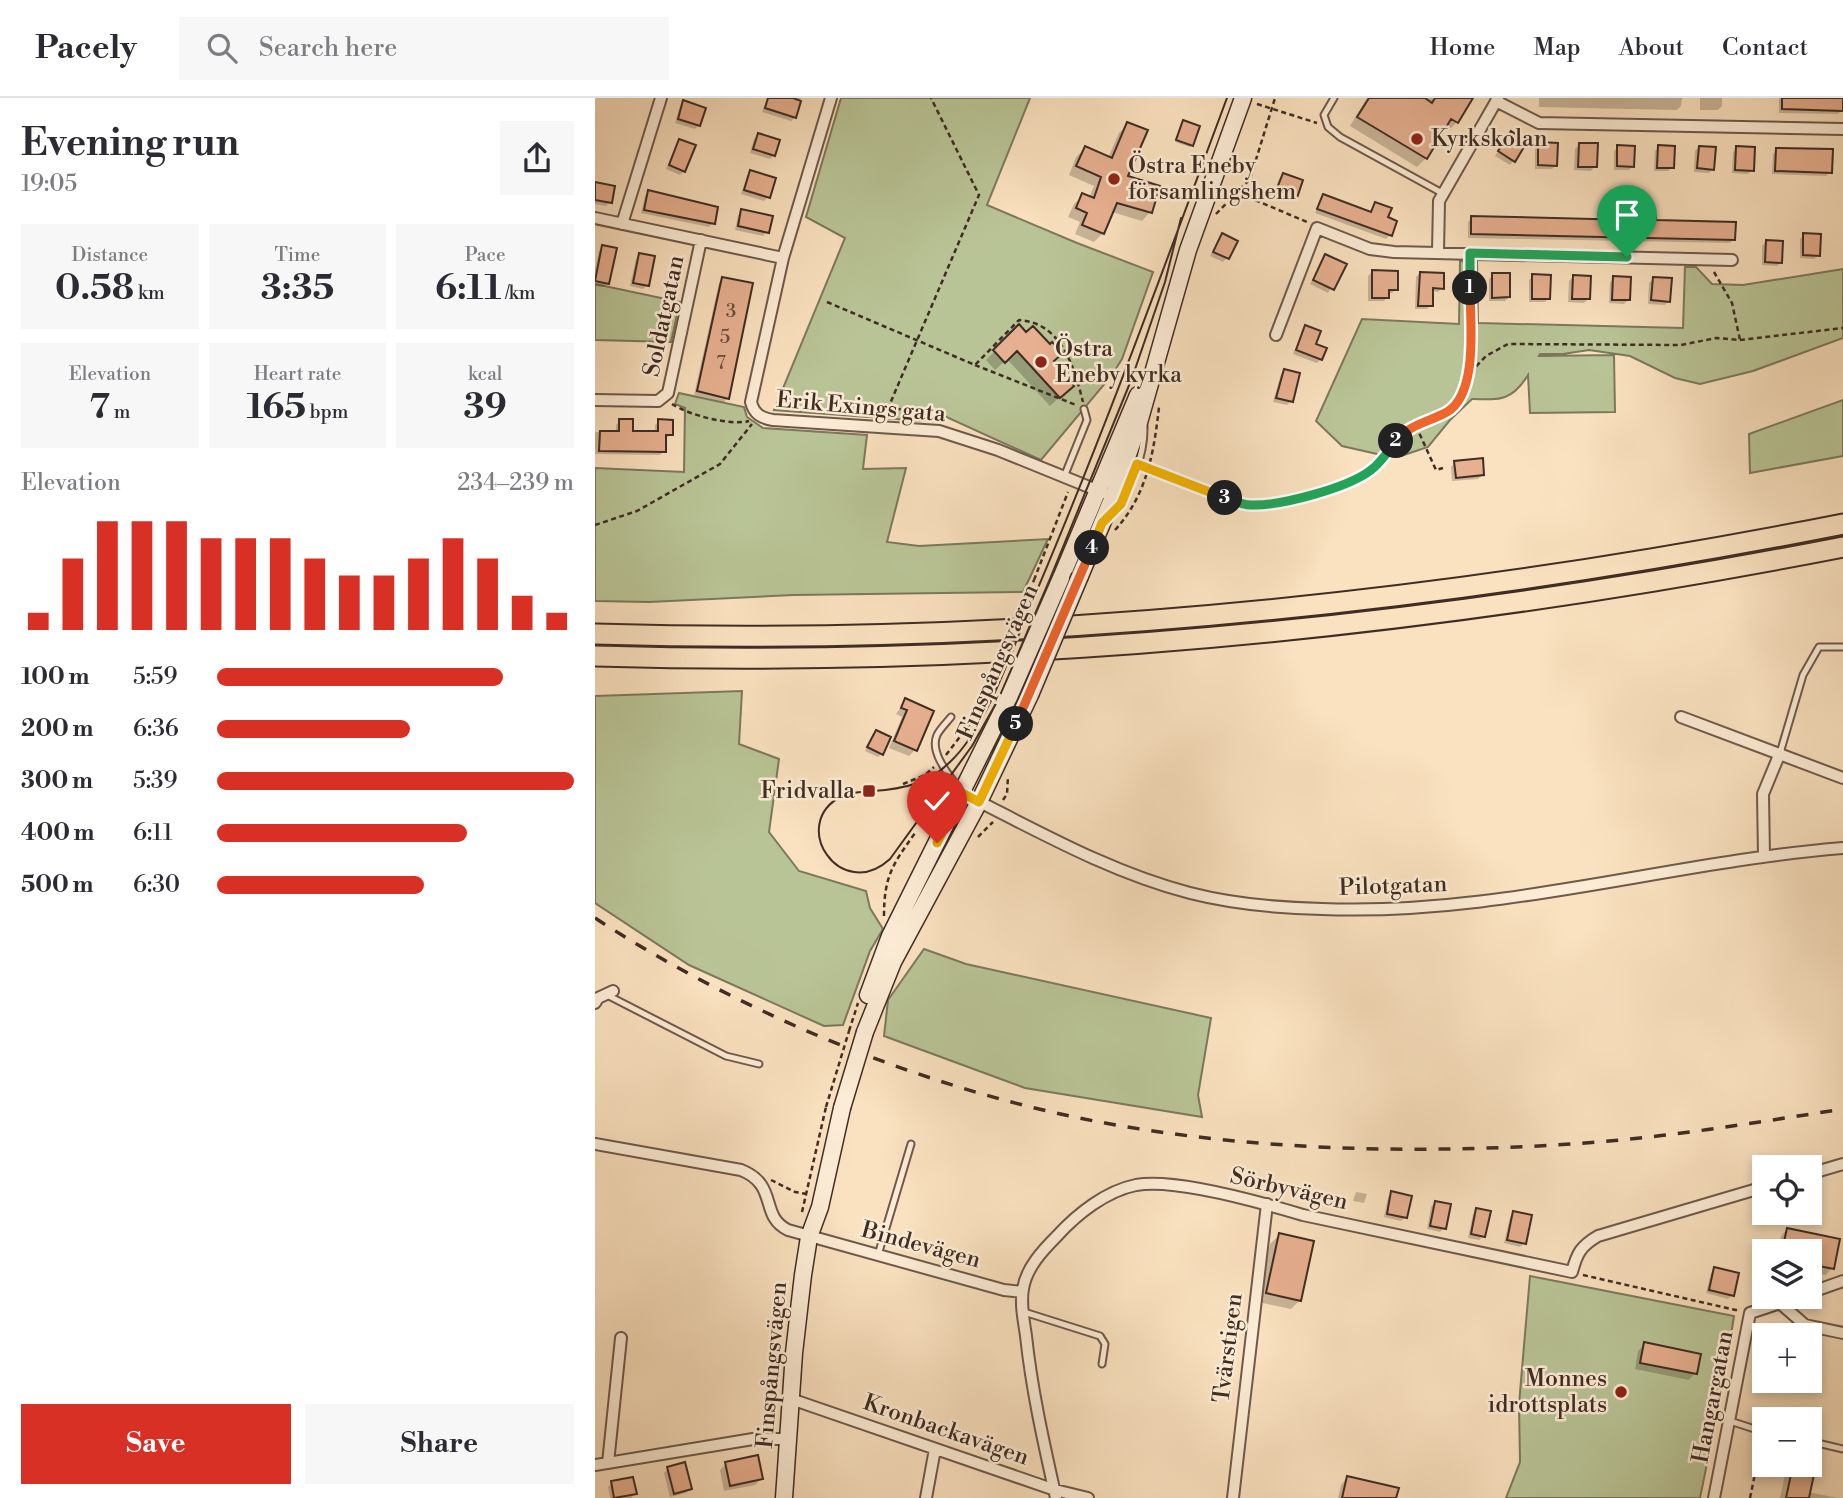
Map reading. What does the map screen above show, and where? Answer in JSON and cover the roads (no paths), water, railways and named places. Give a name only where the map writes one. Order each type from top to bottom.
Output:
[{"type":"highway","points":[[595,634],[912,634],[1117,622],[1311,606],[1552,575],[1742,544],[1843,524]]},
{"type":"highway","points":[[595,656],[662,658],[909,655],[1123,645],[1313,628],[1541,600],[1843,547]]},
{"type":"main road","name":"Finspångsvägen","points":[[784,1498],[798,1318],[809,1237],[820,1207],[834,1107],[856,1032],[890,936],[1009,697],[1061,578],[1105,494],[1143,409],[1188,250],[1243,98]]},
{"type":"main road","name":"Finspångsvägen","points":[[856,1032],[979,802],[1030,695],[1080,576],[1107,528],[1105,494],[1160,344]]},
{"type":"street","points":[[622,224],[661,98]]},
{"type":"street","name":"Erik Exings gata","points":[[831,98],[783,258],[751,402],[759,416],[773,420],[939,431],[998,450],[1105,494]]},
{"type":"street","points":[[1438,252],[1439,201],[1442,193],[1497,99],[1539,123],[1843,129]]},
{"type":"street","points":[[595,218],[783,258]]},
{"type":"street","points":[[1276,335],[1317,228],[1370,248],[1394,252],[1732,260]]},
{"type":"street","name":"Soldatgatan","points":[[595,400],[650,401],[663,398],[670,387],[701,240]]},
{"type":"street","points":[[1681,718],[1780,752],[1843,778]]},
{"type":"street","points":[[1764,857],[1763,794],[1780,752]]},
{"type":"street","name":"Pilotgatan","points":[[962,793],[1105,865],[1162,885],[1222,900],[1292,908],[1362,910],[1509,899],[1764,857],[1843,848]]},
{"type":"street","points":[[595,1003],[609,992]]},
{"type":"street","name":"Bindevägen","points":[[595,1144],[741,1170],[758,1178],[777,1223],[788,1230],[1004,1290],[1022,1292]]},
{"type":"street","points":[[1822,1170],[1843,1164]]},
{"type":"street","name":"Sörbyvägen","points":[[1056,1494],[1034,1404],[1022,1292],[1038,1257],[1063,1228],[1088,1208],[1119,1191],[1136,1185],[1170,1185],[1572,1272],[1578,1252],[1598,1236],[1752,1191]]},
{"type":"street","name":"Tvärstigen","points":[[1233,1498],[1267,1204]]},
{"type":"street","points":[[1822,1288],[1843,1281]]},
{"type":"street","name":"Hangargatan","points":[[1714,1498],[1750,1313],[1764,1309]]},
{"type":"street","points":[[1787,1309],[1805,1325],[1843,1333]]},
{"type":"street","points":[[608,1463],[621,1338]]},
{"type":"street","name":"Kronbackavägen","points":[[791,1399],[1056,1494],[1088,1498]]},
{"type":"street","points":[[595,1465],[753,1438],[788,1439]]},
{"type":"street","points":[[926,1498],[935,1449]]},
{"type":"lane","points":[[1334,98],[1324,115],[1328,127],[1340,137],[1442,193]]},
{"type":"lane","points":[[1068,479],[1087,420],[1084,409]]},
{"type":"lane","points":[[1107,528],[1121,504],[1142,454],[1143,409]]},
{"type":"lane","points":[[1780,752],[1803,675],[1819,647],[1843,647]]},
{"type":"lane","points":[[951,717],[936,735],[935,747],[940,761],[962,793]]},
{"type":"lane","points":[[609,992],[726,1056],[759,1064]]},
{"type":"lane","points":[[878,1255],[911,1144]]},
{"type":"lane","points":[[1024,1311],[1100,1336],[1105,1344],[1103,1364]]},
{"type":"lane","points":[[1730,1422],[1752,1428]]},
{"type":"lane","points":[[1822,1444],[1843,1448]]},
{"type":"tram line","points":[[1181,218],[1165,282],[1132,378],[999,698],[972,746],[890,859],[872,870],[854,872],[839,866],[827,855],[820,840],[819,824],[826,809],[842,796],[905,787],[933,776],[964,747],[987,708],[1084,477],[1108,414],[1156,288],[1180,225],[1227,98]]},
{"type":"railway","points":[[595,918],[713,986],[776,1017],[906,1070],[1039,1109],[1163,1132],[1279,1145],[1455,1149],[1640,1138],[1843,1109]]},
{"type":"place","name":"Kyrkskolan","points":[[1417,139]]},
{"type":"place","name":"Östra Eneby församlingshem","points":[[1114,179]]},
{"type":"place","name":"Östra Eneby kyrka","points":[[1041,362]]},
{"type":"place","name":"Fridvalla","points":[[869,791]]},
{"type":"place","name":"Monnes idrottsplats","points":[[1621,1392]]}]
